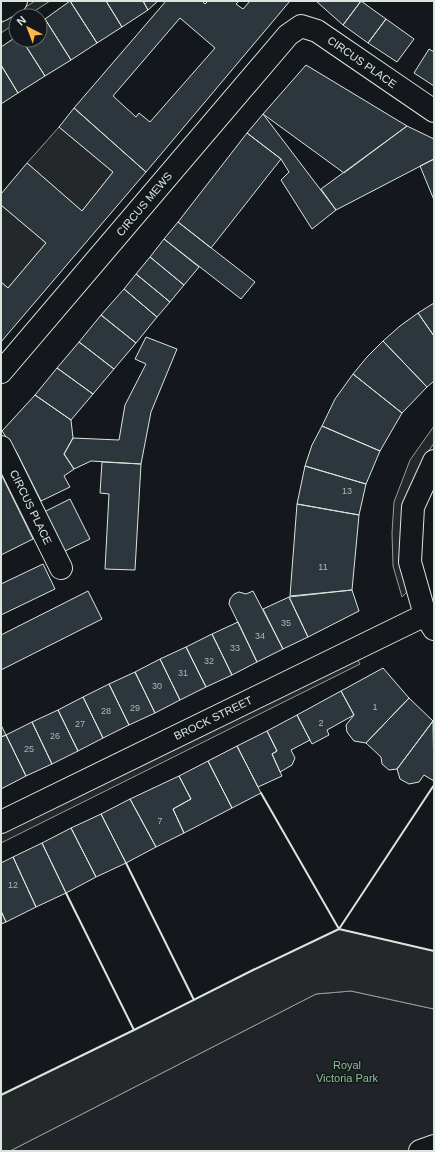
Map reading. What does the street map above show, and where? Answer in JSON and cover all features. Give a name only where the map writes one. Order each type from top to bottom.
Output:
[{"type":"street","points":[[1,10],[16,1]]},
{"type":"street","name":"CIRCUS PLACE","points":[[288,35],[301,26],[317,31],[434,112]]},
{"type":"street","name":"CIRCUS MEWS","points":[[1,372],[288,35]]},
{"type":"street","name":"CIRCUS PLACE","points":[[1,447],[61,568]]},
{"type":"street","points":[[429,622],[410,562],[413,507],[434,461]]},
{"type":"street","name":"BROCK STREET","points":[[1,822],[429,622]]},
{"type":"street","points":[[420,1151],[434,1146]]},
{"type":"green space","name":"Royal Victoria Park","points":[[351,991],[434,1009],[434,1151],[10,1151],[316,994]]},
{"type":"shaded area","points":[[35,1],[50,1],[39,8],[24,8]]},
{"type":"shaded area","points":[[8,18],[8,28],[1,33],[1,23]]},
{"type":"shaded area","points":[[59,127],[113,172],[82,211],[27,163]]},
{"type":"shaded area","points":[[1,205],[46,243],[8,288],[1,282]]},
{"type":"shaded area","points":[[434,426],[434,443],[421,463],[406,501],[410,589],[402,597],[393,566],[392,533],[394,502],[410,460]]},
{"type":"shaded area","points":[[356,657],[360,664],[1,843],[1,833]]},
{"type":"shaded area","points":[[339,929],[434,951],[434,1009],[351,991],[316,994],[10,1151],[1,1151],[1,1095]]},
{"type":"building","points":[[70,1],[97,43],[71,60],[48,24],[48,17]]},
{"type":"building","points":[[70,1],[106,1],[122,27],[97,43]]},
{"type":"building","points":[[106,1],[143,1],[148,10],[122,27]]},
{"type":"building","points":[[143,1],[158,1],[148,10]]},
{"type":"building","points":[[166,1],[202,1],[205,4],[208,1],[239,1],[236,4],[243,9],[250,1],[290,1],[146,172],[74,108]],"holes":[[[180,18],[215,48],[150,122],[139,113],[136,117],[113,96]]]},
{"type":"building","points":[[316,1],[361,1],[343,25]]},
{"type":"building","points":[[361,1],[386,19],[368,43],[343,25]]},
{"type":"building","points":[[386,19],[414,39],[397,62],[368,43]]},
{"type":"building","points":[[48,24],[71,60],[45,76],[27,48],[48,48]]},
{"type":"building","points":[[8,42],[8,48],[27,48],[45,76],[18,93],[1,65],[1,47]]},
{"type":"building","points":[[429,49],[434,52],[434,86],[414,73]]},
{"type":"building","points":[[1,65],[18,93],[1,104]]},
{"type":"building","points":[[306,65],[407,126],[344,173],[263,114]]},
{"type":"building","points":[[74,108],[146,172],[1,342],[1,282],[8,288],[46,243],[1,205],[1,194],[27,163],[82,211],[113,172],[59,127]]},
{"type":"building","points":[[263,114],[336,210],[312,229],[281,180],[289,172],[281,159],[247,133]]},
{"type":"building","points":[[407,126],[434,139],[434,159],[336,210],[321,189]]},
{"type":"building","points":[[247,133],[281,159],[211,248],[178,222]]},
{"type":"building","points":[[434,159],[434,200],[420,166]]},
{"type":"building","points":[[178,222],[255,282],[241,299],[164,239]]},
{"type":"building","points":[[164,239],[199,267],[184,285],[150,257]]},
{"type":"building","points":[[150,257],[184,285],[170,302],[136,274]]},
{"type":"building","points":[[136,274],[170,302],[157,317],[124,289]]},
{"type":"building","points":[[124,289],[157,317],[136,343],[101,315]]},
{"type":"building","points":[[434,303],[434,336],[418,313]]},
{"type":"building","points":[[418,313],[434,336],[434,381],[427,387],[383,341]]},
{"type":"building","points":[[101,315],[136,343],[114,369],[79,342]]},
{"type":"building","points":[[146,337],[177,349],[151,412],[141,464],[91,461],[74,469],[64,454],[73,438],[119,440],[125,405],[146,364],[135,359]]},
{"type":"building","points":[[383,341],[427,387],[402,413],[353,374]]},
{"type":"building","points":[[79,342],[114,369],[93,394],[57,368]]},
{"type":"building","points":[[57,368],[93,394],[71,420],[35,395]]},
{"type":"building","points":[[353,374],[402,413],[380,451],[322,426],[335,399]]},
{"type":"building","points":[[35,395],[71,420],[73,438],[64,454],[74,469],[64,476],[70,487],[41,501],[17,453],[2,431]]},
{"type":"building","points":[[322,426],[380,451],[366,484],[305,466],[312,445]]},
{"type":"building","points":[[102,462],[141,464],[135,570],[105,569],[109,494],[100,493]]},
{"type":"building","points":[[305,466],[366,484],[359,515],[297,504]]},
{"type":"building","points":[[1,474],[33,539],[1,555]]},
{"type":"building","points":[[70,499],[90,539],[63,552],[44,512]]},
{"type":"building","points":[[297,504],[359,515],[352,590],[290,596]]},
{"type":"building","points":[[43,564],[55,589],[1,615],[1,584]]},
{"type":"building","points":[[352,590],[359,611],[308,637],[289,597]]},
{"type":"building","points":[[88,591],[102,619],[1,670],[1,635]]},
{"type":"building","points":[[253,591],[283,649],[257,662],[229,604],[230,599],[234,594],[239,592],[246,594]]},
{"type":"building","points":[[289,597],[308,637],[283,649],[263,609]]},
{"type":"building","points":[[238,622],[257,662],[232,675],[212,634]]},
{"type":"building","points":[[212,634],[232,675],[206,687],[186,647]]},
{"type":"building","points":[[186,647],[206,687],[180,700],[160,659]]},
{"type":"building","points":[[160,659],[180,700],[155,713],[135,672]]},
{"type":"building","points":[[383,668],[409,698],[366,743],[354,741],[347,732],[346,725],[354,715],[341,691]]},
{"type":"building","points":[[135,672],[155,713],[129,725],[109,684]]},
{"type":"building","points":[[109,684],[129,725],[103,738],[83,697]]},
{"type":"building","points":[[341,691],[354,715],[327,730],[329,735],[312,744],[297,715]]},
{"type":"building","points":[[83,697],[103,738],[78,751],[58,710]]},
{"type":"building","points":[[409,698],[433,721],[397,769],[389,770],[382,764],[381,757],[366,743]]},
{"type":"building","points":[[58,710],[78,751],[52,764],[32,722]]},
{"type":"building","points":[[297,715],[310,740],[291,750],[295,758],[292,765],[280,772],[272,754],[277,751],[267,731]]},
{"type":"building","points":[[433,721],[434,781],[424,775],[419,782],[409,784],[400,779],[397,769]]},
{"type":"building","points":[[32,722],[52,764],[26,776],[6,735]]},
{"type":"building","points":[[1,725],[6,735],[1,737]]},
{"type":"building","points":[[267,731],[277,751],[272,754],[282,776],[258,787],[237,746]]},
{"type":"building","points":[[6,735],[26,776],[1,789],[1,737]]},
{"type":"building","points":[[237,746],[261,793],[232,808],[208,761]]},
{"type":"building","points":[[208,761],[232,808],[184,833],[173,809],[191,799],[179,776]]},
{"type":"building","points":[[179,776],[191,799],[173,809],[184,833],[156,847],[130,799]]},
{"type":"building","points":[[130,799],[156,847],[126,863],[101,814]]},
{"type":"building","points":[[101,814],[126,863],[96,877],[71,828]]},
{"type":"building","points":[[71,828],[96,877],[66,893],[42,843]]},
{"type":"building","points":[[42,843],[66,893],[36,907],[13,857]]},
{"type":"building","points":[[13,857],[36,907],[6,922],[1,911],[1,863]]},
{"type":"building","points":[[1,911],[6,922],[1,924]]},
{"type":"wall","points":[[261,793],[339,929],[434,785]]},
{"type":"wall","points":[[126,863],[194,1000]]},
{"type":"wall","points":[[66,893],[134,1030]]},
{"type":"wall","points":[[1,1095],[339,929],[434,951]]}]
